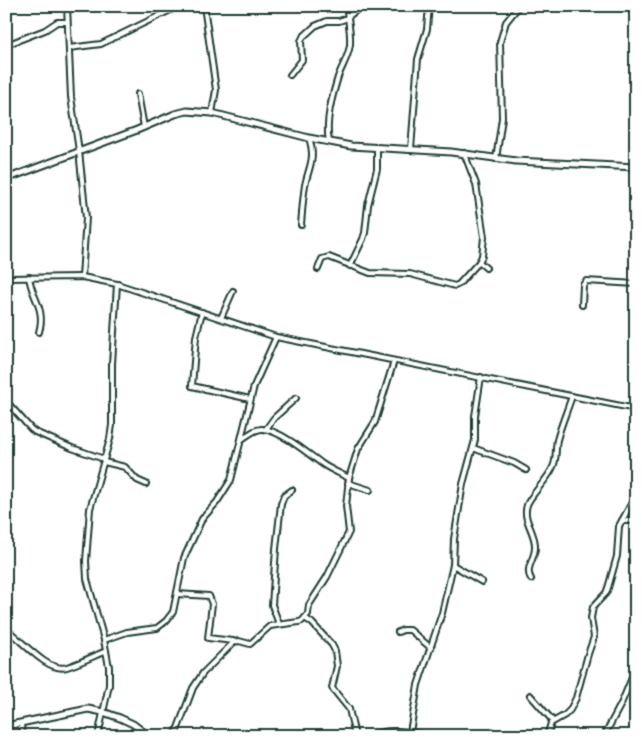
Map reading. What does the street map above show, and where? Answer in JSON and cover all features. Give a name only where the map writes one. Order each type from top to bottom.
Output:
[{"type":"main road","points":[[6,179],[186,111],[212,114],[308,138],[376,148],[464,153],[516,161],[636,167]]},
{"type":"main road","points":[[6,726],[88,709],[103,712],[133,724],[149,736]]},
{"type":"main road","points":[[370,736],[388,731],[410,732],[428,736]]},
{"type":"street","points":[[67,6],[70,97],[79,152],[86,218],[82,277]]},
{"type":"street","points":[[69,48],[101,44],[179,6]]},
{"type":"street","points":[[204,6],[216,90],[212,114]]},
{"type":"street","points":[[329,142],[327,128],[330,111],[338,78],[346,62],[350,45],[346,6]]},
{"type":"street","points":[[290,75],[302,60],[302,40],[307,32],[322,22],[339,20],[358,9],[380,6]]},
{"type":"street","points":[[411,149],[418,59],[427,29],[429,6]]},
{"type":"street","points":[[496,159],[502,118],[500,42],[506,22],[519,6]]},
{"type":"street","points":[[6,45],[45,30],[57,22],[67,22]]},
{"type":"street","points":[[138,94],[144,127]]},
{"type":"street","points":[[301,225],[306,184],[313,153],[308,138]]},
{"type":"street","points":[[350,266],[365,233],[367,210],[376,169],[376,148]]},
{"type":"street","points":[[318,269],[322,259],[326,257],[340,260],[350,266],[370,273],[410,274],[457,286],[479,262],[483,248],[483,225],[476,184],[464,153]]},
{"type":"street","points":[[479,262],[486,268]]},
{"type":"street","points":[[29,277],[41,310],[42,317],[39,332]]},
{"type":"street","points":[[6,278],[82,277],[117,284],[276,337],[636,409]]},
{"type":"street","points":[[582,305],[583,285],[586,281],[636,284]]},
{"type":"street","points":[[98,736],[109,685],[110,667],[87,579],[86,561],[90,509],[112,425],[112,364],[117,284]]},
{"type":"street","points":[[221,318],[233,291]]},
{"type":"street","points":[[202,312],[196,337],[192,386],[250,399]]},
{"type":"street","points":[[104,640],[127,632],[161,626],[173,612],[184,558],[202,519],[217,502],[231,480],[254,386],[276,337]]},
{"type":"street","points":[[178,594],[209,596],[212,604],[208,638],[250,644],[270,626],[299,622],[305,618],[308,614],[309,605],[327,577],[349,532],[346,506],[349,478],[358,449],[375,422],[394,361]]},
{"type":"street","points":[[410,732],[418,685],[442,613],[453,565],[454,539],[463,484],[475,440],[475,416],[480,377]]},
{"type":"street","points":[[530,579],[528,571],[535,554],[535,544],[526,517],[527,506],[545,482],[555,464],[557,443],[572,396]]},
{"type":"street","points":[[266,429],[274,418],[296,398]]},
{"type":"street","points":[[6,401],[35,432],[104,461],[125,467],[137,480],[146,484]]},
{"type":"street","points":[[242,438],[256,431],[266,429],[284,437],[326,466],[349,478]]},
{"type":"street","points":[[472,448],[526,470]]},
{"type":"street","points":[[348,483],[370,490]]},
{"type":"street","points":[[279,624],[272,605],[276,549],[281,504],[284,496],[292,490]]},
{"type":"street","points":[[547,736],[553,721],[570,710],[576,698],[594,637],[592,611],[595,603],[606,594],[617,556],[617,534],[636,495]]},
{"type":"street","points":[[622,521],[636,521]]},
{"type":"street","points":[[453,565],[482,582]]},
{"type":"street","points":[[305,618],[309,619],[317,628],[334,651],[337,666],[332,688],[349,709],[355,736]]},
{"type":"street","points":[[6,629],[40,658],[55,667],[66,667],[106,651]]},
{"type":"street","points":[[398,632],[410,630],[431,648]]},
{"type":"street","points":[[175,736],[197,682],[212,663],[234,642]]},
{"type":"street","points":[[604,736],[621,704],[636,668]]},
{"type":"street","points":[[530,695],[553,721]]},
{"type":"street","points":[[21,723],[22,736]]}]
